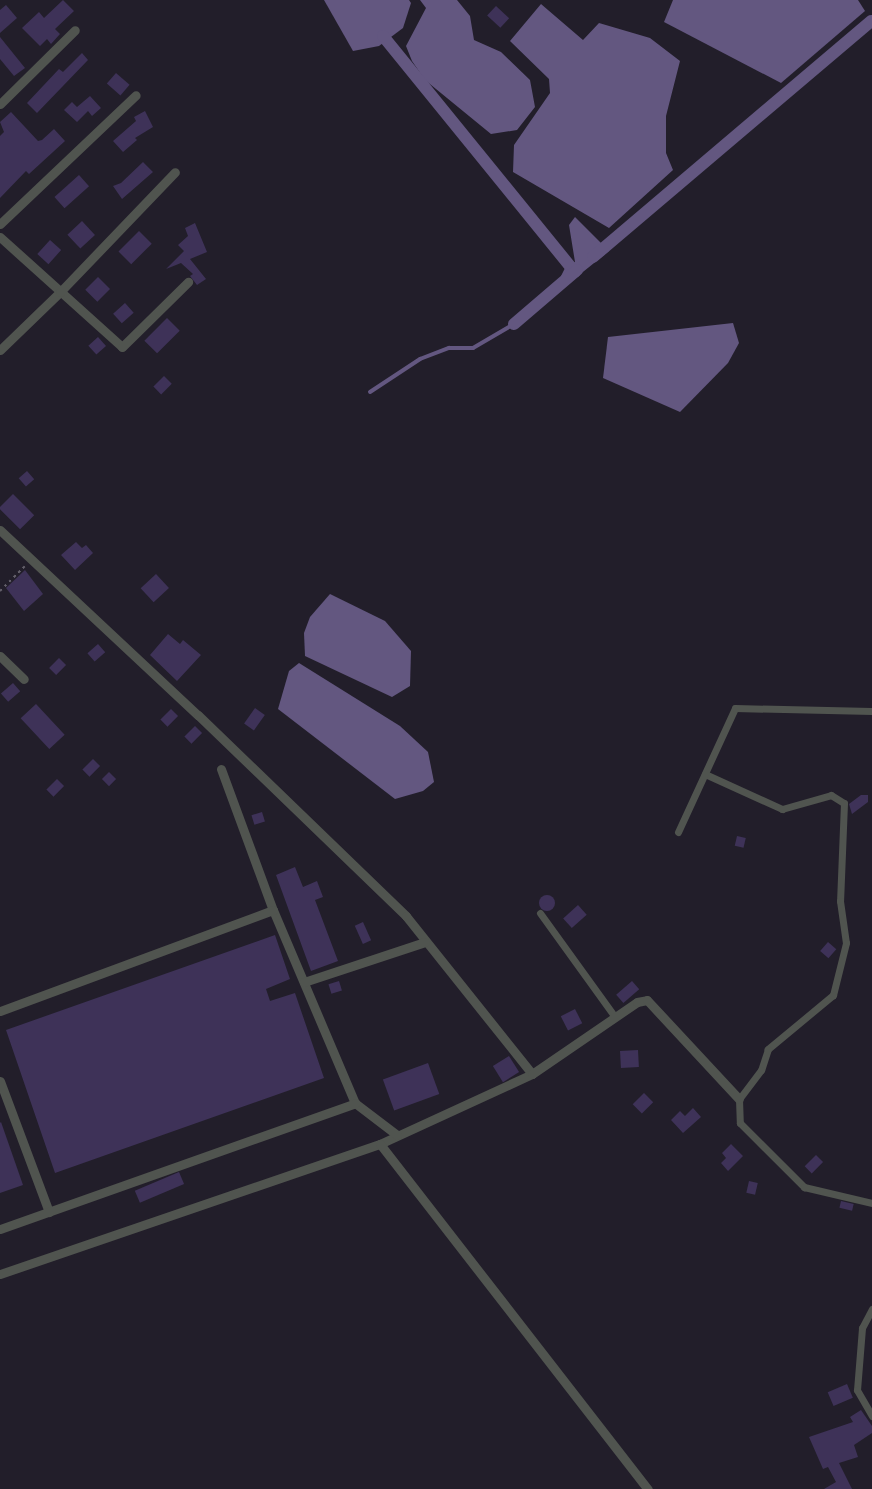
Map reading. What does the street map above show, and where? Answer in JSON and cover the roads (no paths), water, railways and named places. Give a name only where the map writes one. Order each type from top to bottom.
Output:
[{"type":"street","points":[[0,104],[75,30]]},
{"type":"street","points":[[0,224],[136,95]]},
{"type":"street","points":[[0,350],[60,292],[174,172]]},
{"type":"street","points":[[0,237],[122,347],[188,282]]},
{"type":"street","points":[[0,530],[206,722],[406,916],[532,1074]]},
{"type":"street","points":[[0,656],[24,679]]},
{"type":"street","points":[[678,832],[735,708],[872,711]]},
{"type":"street","points":[[221,769],[273,910],[355,1103],[397,1135]]},
{"type":"street","points":[[705,774],[782,810],[831,795],[844,803],[840,901],[846,943],[833,995],[768,1049],[761,1070],[739,1099],[740,1123],[804,1187],[872,1203]]},
{"type":"street","points":[[0,1011],[273,910]]},
{"type":"street","points":[[540,913],[615,1017]]},
{"type":"street","points":[[304,982],[425,942]]},
{"type":"street","points":[[0,1274],[380,1144],[532,1074],[637,1002],[647,1000],[739,1099]]},
{"type":"street","points":[[0,1081],[49,1212]]},
{"type":"street","points":[[0,1229],[355,1103]]},
{"type":"street","points":[[380,1144],[648,1489]]},
{"type":"street","points":[[872,1309],[862,1328],[857,1390],[872,1416]]},
{"type":"waterway","points":[[593,257],[871,21]]},
{"type":"waterway","points":[[383,36],[575,272]]},
{"type":"waterway","points":[[514,324],[577,270]]},
{"type":"waterway","points":[[370,392],[420,359],[449,348],[473,348],[514,324]]}]
